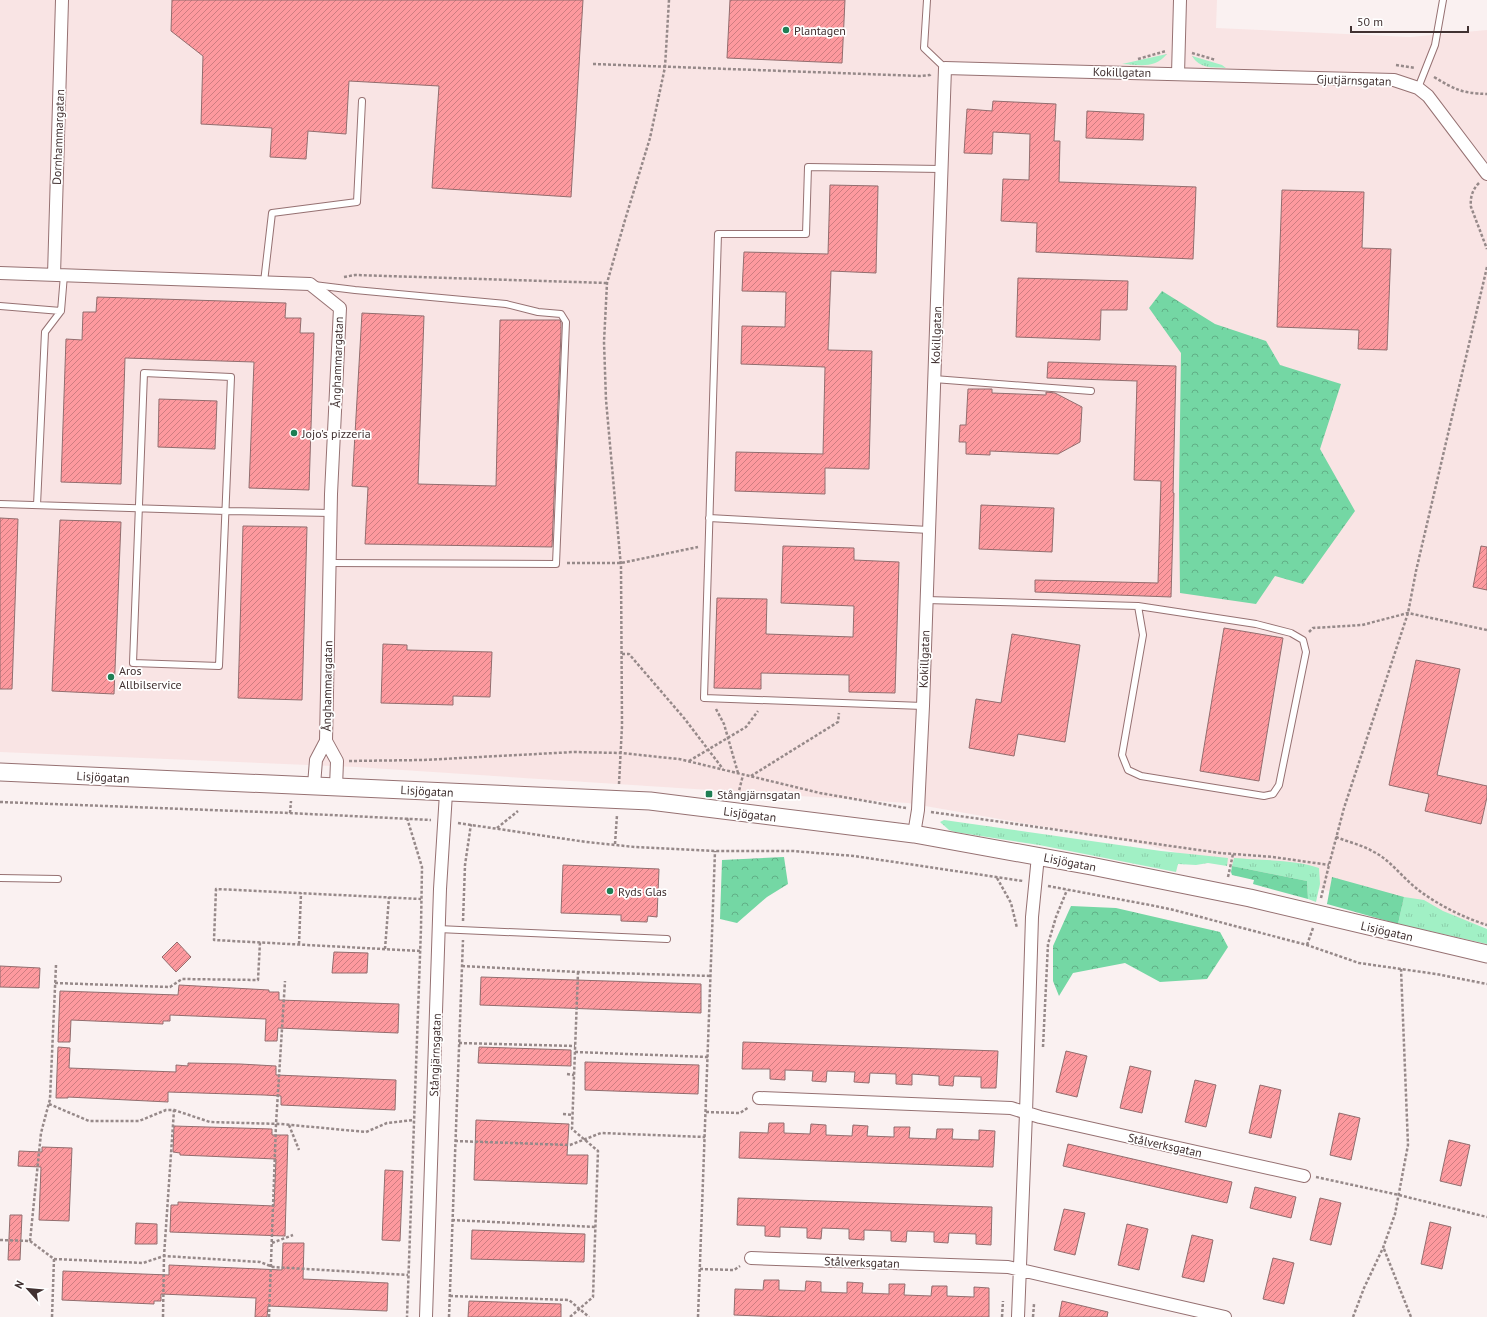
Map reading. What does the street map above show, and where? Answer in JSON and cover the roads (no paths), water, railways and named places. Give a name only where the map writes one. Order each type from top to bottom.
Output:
[{"type":"street","name":"Dornhammargatan","points":[[59,275],[62,0]]},
{"type":"street","points":[[1178,74],[1180,0]]},
{"type":"street","name":"Kokillgatan","points":[[914,834],[918,810],[923,706],[945,68],[1178,74]]},
{"type":"street","name":"Gjutjärnsgatan","points":[[1178,74],[1394,80],[1418,88],[1428,96],[1484,178]]},
{"type":"street","points":[[0,273],[310,284]]},
{"type":"street","name":"Ånghammargatan","points":[[310,284],[340,308],[331,513],[326,741],[316,760],[314,785]]},
{"type":"street","name":"Ånghammargatan","points":[[326,741],[337,762],[336,786]]},
{"type":"street","name":"Lisjögatan","points":[[0,772],[650,801],[914,834],[1038,856],[1250,898],[1487,954]]},
{"type":"street","name":"Stångjärnsgatan","points":[[426,1317],[438,929],[446,793]]},
{"type":"street","points":[[1018,1317],[1032,917],[1038,856]]},
{"type":"street","name":"Stålverksgatan","points":[[759,1098],[1011,1108],[1040,1117],[1304,1176]]},
{"type":"street","name":"Stålverksgatan","points":[[751,1258],[1008,1267],[1225,1317]]},
{"type":"lane","points":[[927,0],[924,48],[945,68]]},
{"type":"lane","points":[[1418,88],[1435,45],[1443,0]]},
{"type":"lane","points":[[264,282],[272,214],[357,202],[362,101]]},
{"type":"lane","points":[[923,706],[704,698],[718,234],[806,234],[808,167],[941,169]]},
{"type":"lane","points":[[37,504],[45,332],[61,311],[59,275]]},
{"type":"lane","points":[[310,284],[355,290],[506,304],[538,312],[560,314],[566,322],[556,564],[330,563]]},
{"type":"lane","points":[[0,306],[61,311]]},
{"type":"lane","points":[[144,373],[231,377],[219,666],[133,663],[139,508],[144,373]]},
{"type":"lane","points":[[934,379],[1091,391]]},
{"type":"lane","points":[[0,504],[331,513]]},
{"type":"lane","points":[[709,518],[929,530]]},
{"type":"lane","points":[[926,600],[1138,606],[1256,624],[1291,633],[1303,640],[1306,652],[1279,785],[1273,794],[1264,796],[1141,776],[1128,770],[1122,755],[1143,635],[1138,606]]},
{"type":"lane","points":[[0,878],[58,879]]},
{"type":"lane","points":[[438,929],[667,939]]},
{"type":"place","name":"Plantagen","points":[[786,30]]},
{"type":"place","name":"Jojo's pizzeria","points":[[294,433]]},
{"type":"place","name":"Aros Allbilservice","points":[[111,677]]},
{"type":"place","name":"Stångjärnsgatan","points":[[709,794]]},
{"type":"place","name":"Ryds Glas","points":[[610,891]]}]
